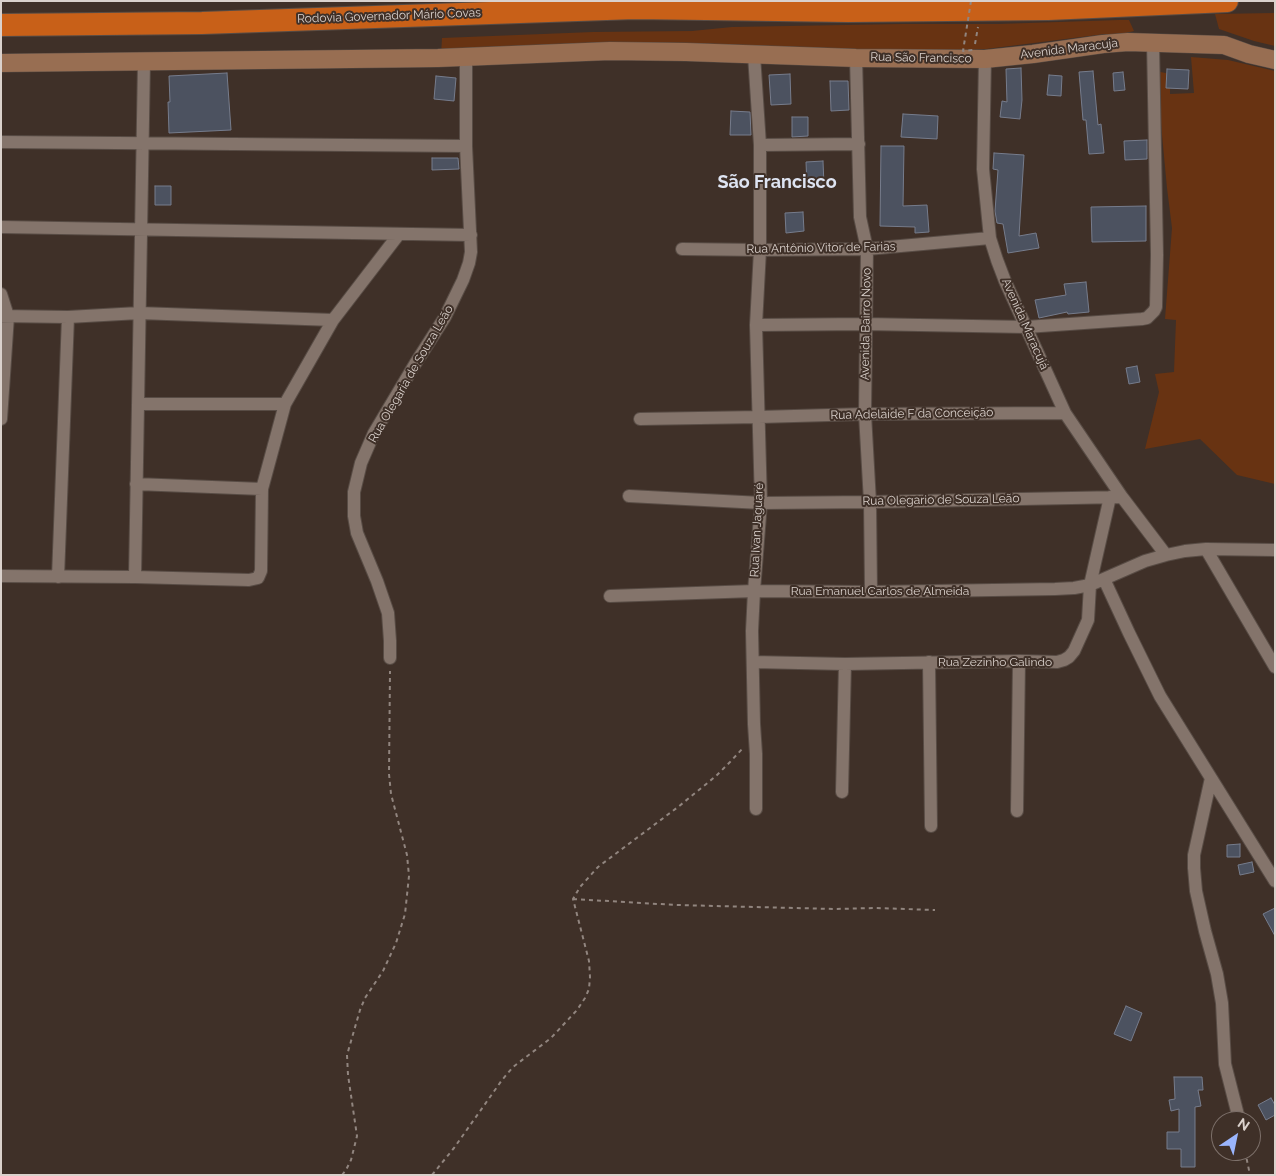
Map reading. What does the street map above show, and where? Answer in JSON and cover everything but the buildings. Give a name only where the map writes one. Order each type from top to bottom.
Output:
[{"type":"highway","name":"Rodovia Governador Mário Covas","points":[[1,25],[202,23],[635,8],[848,11],[976,6],[1048,9],[1227,1]]},
{"type":"street","name":"Avenida Maracuja","points":[[979,55],[1033,54],[1103,44],[1153,43],[1224,45],[1249,54],[1275,60]]},
{"type":"street","points":[[756,326],[865,324],[1026,326],[1148,318],[1156,307],[1157,255],[1153,43]]},
{"type":"street","name":"Rua São Francisco","points":[[1,63],[314,60],[466,57],[610,51],[856,58],[979,55]]},
{"type":"street","name":"Rua Ivan Jaguaré","points":[[754,55],[760,144],[760,250],[756,326],[761,503],[752,632],[756,809]]},
{"type":"street","name":"Avenida Maracujá","points":[[979,55],[982,169],[990,238],[1005,281],[1065,413],[1116,497],[1166,555]]},
{"type":"street","name":"Rua Olegaria de Souza Leão","points":[[390,658],[388,613],[377,581],[356,533],[354,492],[361,463],[374,433],[445,317],[463,280],[472,252],[466,146],[466,57]]},
{"type":"street","name":"Avenida Bairro Novo","points":[[856,58],[860,217],[867,249],[865,414],[870,502],[871,592]]},
{"type":"street","points":[[135,577],[144,62]]},
{"type":"street","points":[[1,142],[466,146]]},
{"type":"street","points":[[760,144],[859,144]]},
{"type":"street","points":[[1,227],[471,234]]},
{"type":"street","points":[[1,576],[249,580],[258,578],[261,571],[262,489],[284,404],[333,320],[399,234]]},
{"type":"street","name":"Rua Antônio Vitor de Farias","points":[[682,249],[867,249],[990,238]]},
{"type":"street","points":[[1,294],[5,316],[1,419]]},
{"type":"street","points":[[5,316],[68,317],[139,313],[333,320]]},
{"type":"street","points":[[58,577],[68,317]]},
{"type":"street","points":[[138,404],[284,404]]},
{"type":"street","name":"Rua Adelaide F da Conceição","points":[[640,418],[1065,413]]},
{"type":"street","points":[[136,484],[262,489]]},
{"type":"street","name":"Rua Olegario de Souza Leão","points":[[629,496],[761,503],[1116,497]]},
{"type":"street","name":"Rua Zezinho Galindo","points":[[753,662],[845,664],[1057,662],[1064,660],[1074,651],[1088,620],[1090,584],[1116,497]]},
{"type":"street","points":[[1206,549],[1275,667]]},
{"type":"street","name":"Rua Emanuel Carlos de Almeida","points":[[610,596],[754,591],[1056,590],[1090,584],[1146,561],[1186,550],[1275,550]]},
{"type":"street","points":[[1104,579],[1160,696],[1275,882]]},
{"type":"street","points":[[1016,811],[1019,661]]},
{"type":"street","points":[[929,662],[931,826]]},
{"type":"street","points":[[842,792],[845,664]]},
{"type":"street","points":[[1211,778],[1194,855],[1194,868],[1196,891],[1217,974],[1222,1004],[1225,1064],[1237,1111]]},
{"type":"path","points":[[976,6],[979,55],[963,51],[976,6]]},
{"type":"path","points":[[342,1175],[351,1160],[357,1136],[347,1055],[365,998],[383,971],[396,943],[405,914],[409,876],[407,855],[391,794],[388,774],[390,658]]},
{"type":"path","points":[[432,1175],[513,1067],[551,1038],[586,998],[590,976],[573,899],[580,887],[598,867],[716,776],[742,750],[754,724]]},
{"type":"path","points":[[573,899],[676,905],[935,910]]},
{"type":"path","points":[[1247,1161],[1250,1175]]},
{"type":"shaded area","points":[[1275,13],[1275,46],[1219,29],[1215,14]]},
{"type":"shaded area","points":[[1129,20],[1134,31],[1122,34],[1105,34],[986,49],[863,55],[441,56],[442,38],[593,32],[692,31],[732,27],[998,24]]},
{"type":"shaded area","points":[[1191,57],[1228,60],[1275,71],[1275,484],[1237,475],[1200,439],[1145,449],[1159,392],[1155,374],[1174,372],[1176,320],[1165,319],[1172,228],[1156,71],[1170,74],[1170,94],[1194,93]]},
{"type":"district","name":"São Francisco","points":[[777,183]]}]
